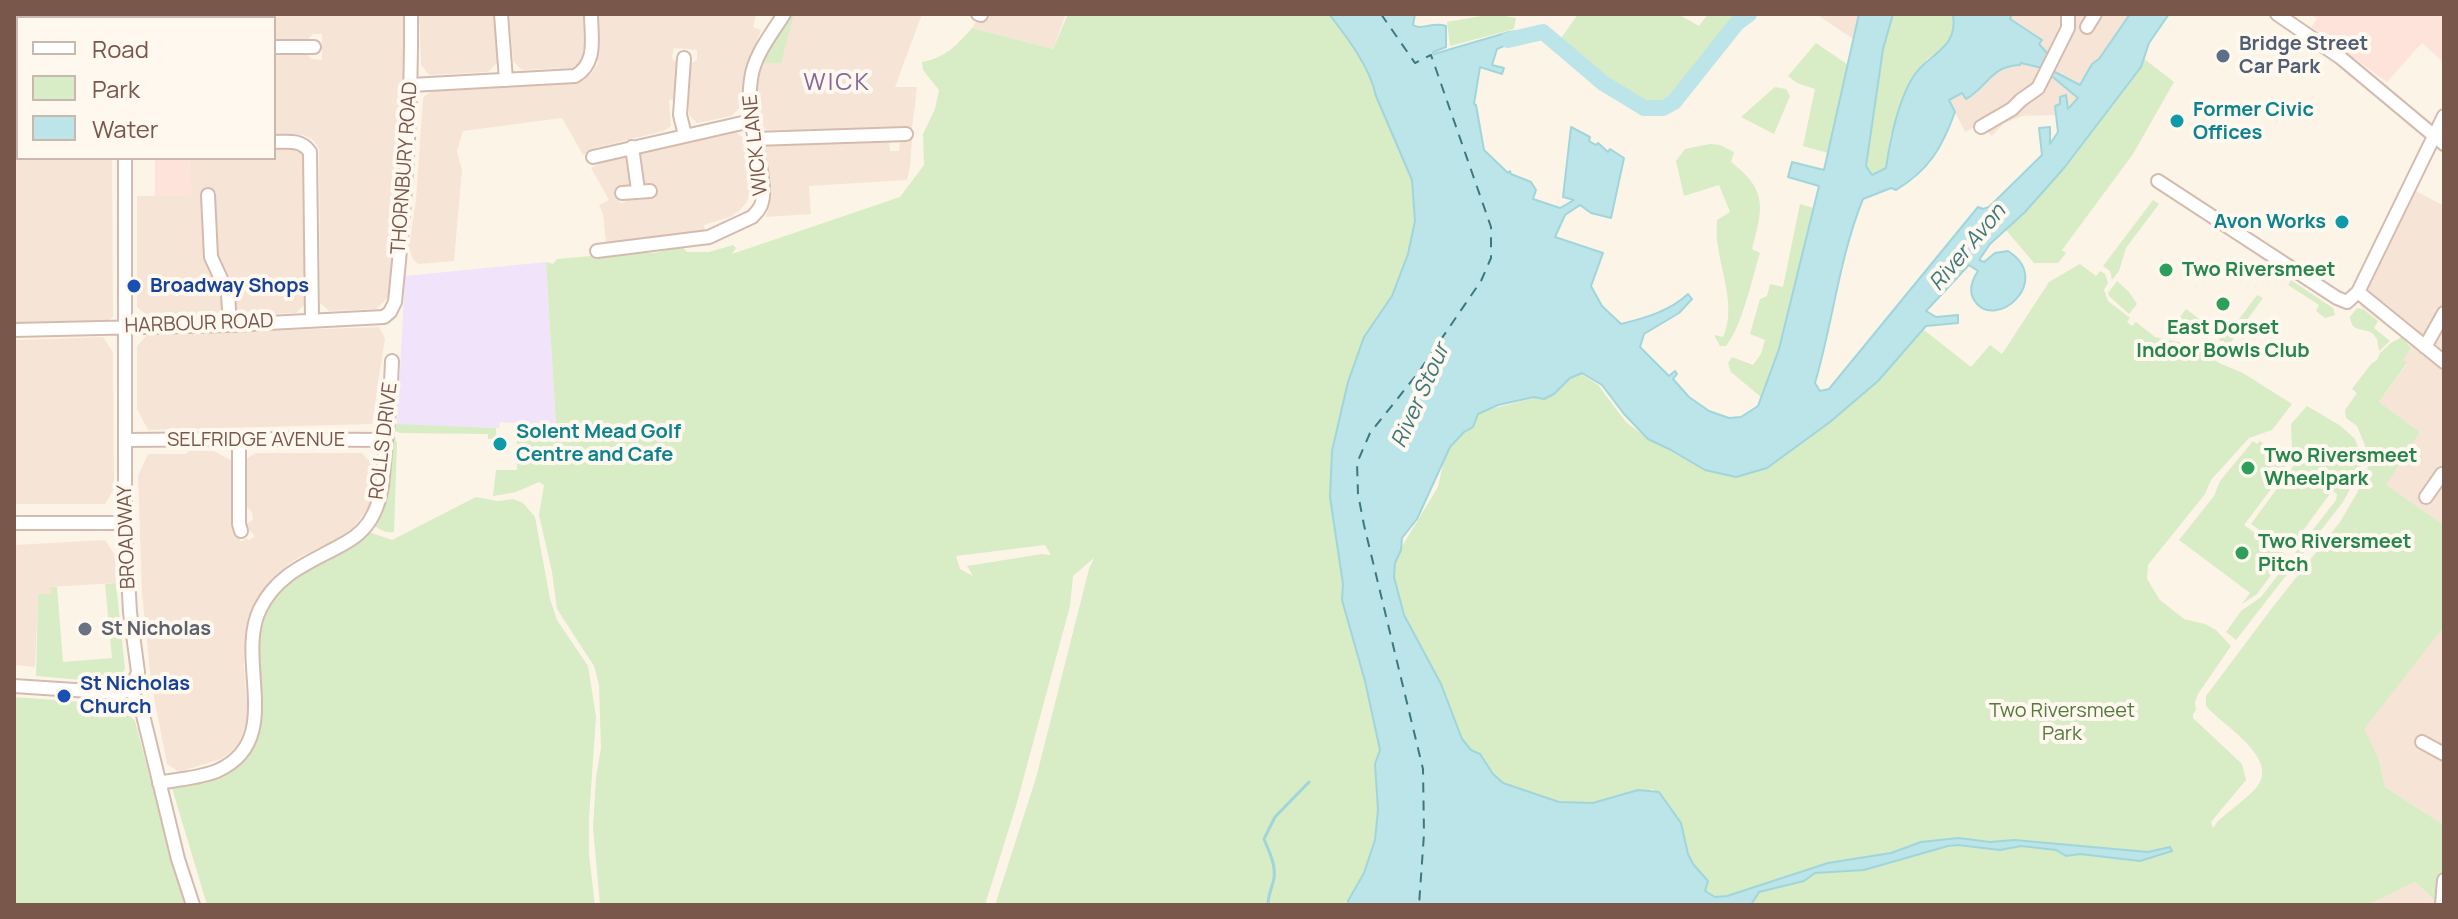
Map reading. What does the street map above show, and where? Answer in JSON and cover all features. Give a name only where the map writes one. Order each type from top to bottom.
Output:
[{"type":"street","name":"THORNBURY ROAD","points":[[384,317],[395,302],[408,167],[411,14]]},
{"type":"street","points":[[501,14],[506,80]]},
{"type":"street","points":[[411,85],[575,76],[589,65],[592,55],[591,14]]},
{"type":"street","name":"WICK LANE","points":[[597,251],[709,237],[752,217],[761,206],[764,190],[749,94],[755,60],[784,14]]},
{"type":"street","points":[[1981,127],[2036,90],[2068,28],[2068,14]]},
{"type":"street","points":[[2087,27],[2095,14]]},
{"type":"street","points":[[2277,14],[2341,58],[2439,140]]},
{"type":"street","points":[[276,47],[314,47]]},
{"type":"street","points":[[684,58],[680,115],[685,135]]},
{"type":"street","points":[[2158,181],[2347,302],[2358,292],[2439,140],[2444,116]]},
{"type":"street","points":[[593,157],[751,121]]},
{"type":"street","points":[[754,139],[906,134]]},
{"type":"street","points":[[276,142],[299,142],[310,152],[312,320]]},
{"type":"street","points":[[622,193],[644,191],[632,147]]},
{"type":"street","name":"BROADWAY","points":[[125,160],[125,523],[130,612],[138,672],[131,690],[142,711],[178,859],[193,905]]},
{"type":"street","points":[[208,195],[211,257],[228,294],[230,325]]},
{"type":"street","points":[[2358,292],[2444,362]]},
{"type":"street","points":[[2425,347],[2444,313]]},
{"type":"street","name":"HARBOUR ROAD","points":[[14,330],[230,325],[384,317]]},
{"type":"street","name":"ROLLS DRIVE","points":[[159,783],[217,771],[244,751],[256,714],[252,633],[260,609],[274,587],[290,572],[346,542],[368,525],[380,496],[392,361]]},
{"type":"street","points":[[239,439],[241,531]]},
{"type":"street","name":"SELFRIDGE AVENUE","points":[[125,440],[386,440]]},
{"type":"street","points":[[2426,497],[2443,470]]},
{"type":"street","points":[[14,523],[125,523]]},
{"type":"street","points":[[14,686],[120,693],[131,690]]},
{"type":"street","points":[[2422,742],[2444,754]]},
{"type":"street","points":[[2442,905],[2444,880]]},
{"type":"shaded area","points":[[14,14],[111,14],[16,16],[16,160],[112,160],[113,317],[106,322],[14,324]]},
{"type":"shaded area","points":[[403,14],[405,84],[400,167],[388,298],[376,309],[329,311],[320,303],[319,149],[313,140],[303,135],[276,134],[276,53],[305,53],[312,59],[322,60],[322,34],[313,34],[307,40],[276,40],[276,16],[242,16]]},
{"type":"shaded area","points":[[419,14],[495,14],[498,62],[488,72],[429,75],[421,65]]},
{"type":"shaded area","points":[[509,14],[584,14],[585,52],[582,61],[571,68],[522,70],[513,61]]},
{"type":"shaded area","points":[[598,14],[756,14],[753,27],[761,30],[744,75],[739,108],[732,116],[697,123],[689,115],[688,79],[690,64],[697,60],[697,50],[674,48],[675,99],[669,100],[671,126],[664,131],[595,148],[583,155],[562,118],[463,131],[457,151],[462,170],[454,261],[418,264],[412,258],[409,247],[416,199],[423,98],[433,89],[573,83],[582,80],[598,64]]},
{"type":"shaded area","points":[[794,14],[922,14],[895,87],[917,87],[912,129],[764,128],[758,116],[755,90],[761,63]]},
{"type":"shaded area","points":[[988,14],[1066,14],[1053,49],[972,28],[977,20],[986,20]]},
{"type":"shaded area","points":[[1816,14],[1859,14],[1853,39]]},
{"type":"shaded area","points":[[2012,14],[2130,14],[2099,59],[2091,64],[2080,85],[2053,71],[2038,36],[2010,19]]},
{"type":"shaded area","points":[[2311,14],[2444,14],[2444,63],[2422,43],[2387,82],[2311,27],[2317,19]]},
{"type":"shaded area","points":[[2020,63],[2042,68],[2078,98],[2068,110],[2060,104],[2055,106],[2056,115],[2023,116],[2004,123],[1992,136],[1979,125],[1965,132],[1949,100],[1963,93],[1967,99],[1976,94],[1988,77]]},
{"type":"shaded area","points":[[734,131],[744,138],[751,192],[740,210],[730,217],[704,225],[705,232],[619,245],[606,242],[599,205],[609,200],[591,168],[606,159],[628,153],[634,181],[631,187],[618,189],[616,194],[620,203],[625,202],[626,197],[643,186],[637,151]]},
{"type":"shaded area","points":[[912,139],[907,180],[809,186],[811,214],[766,217],[769,207],[764,153],[766,144],[889,142],[890,151],[899,151],[900,140]]},
{"type":"shaded area","points":[[276,149],[297,149],[305,157],[305,304],[296,313],[150,318],[137,307],[137,196],[191,195],[189,160],[276,160]]},
{"type":"shaded area","points":[[155,160],[189,160],[192,195],[155,196]]},
{"type":"shaded area","points":[[2416,191],[2444,206],[2444,525],[2385,485],[2420,432],[2379,402],[2407,364],[2402,360],[2411,348],[2360,306]]},
{"type":"shaded area","points":[[546,262],[556,426],[500,422],[499,428],[397,425],[405,276]]},
{"type":"shaded area","points":[[379,327],[385,338],[372,424],[148,430],[137,409],[137,346],[147,335]]},
{"type":"shaded area","points":[[103,337],[113,352],[114,489],[105,504],[14,504],[14,340]]},
{"type":"shaded area","points":[[189,451],[214,451],[232,461],[233,525],[241,542],[255,536],[246,527],[253,520],[252,512],[245,506],[245,460],[255,453],[362,453],[376,469],[374,495],[353,528],[285,567],[273,577],[254,604],[245,636],[248,718],[240,741],[221,759],[179,772],[167,764],[151,682],[142,593],[138,476],[148,454],[186,454]]},
{"type":"shaded area","points":[[105,540],[115,555],[116,583],[51,587],[51,594],[38,594],[35,667],[14,665],[14,545]]},
{"type":"shaded area","points":[[2444,627],[2444,825],[2385,787],[2379,759],[2363,729]]},
{"type":"shaded area","points":[[2444,867],[2444,905],[2368,905],[2415,882],[2433,900]]},
{"type":"green space","points":[[792,14],[781,63],[761,63]]},
{"type":"green space","points":[[1068,14],[1329,14],[1369,74],[1412,180],[1415,221],[1408,254],[1392,296],[1364,337],[1348,382],[1332,451],[1330,497],[1343,584],[1342,601],[1365,681],[1380,750],[1375,764],[1378,810],[1375,840],[1364,873],[1348,901],[1349,905],[995,905],[1036,778],[1094,558],[1073,576],[1070,606],[1016,806],[985,905],[600,905],[593,828],[601,748],[599,685],[594,666],[557,609],[539,515],[544,485],[539,482],[516,492],[493,496],[496,470],[517,470],[517,423],[556,425],[546,262],[553,264],[557,259],[654,253],[682,247],[687,252],[709,252],[733,245],[736,248],[732,254],[900,197],[924,165],[923,134],[935,109],[939,90],[923,70],[922,62],[950,50],[972,28],[1053,49]],"holes":[[[1045,545],[1051,555],[967,566],[973,576],[960,569],[956,556]]]},
{"type":"green space","points":[[1493,14],[1516,18],[1514,29],[1450,46],[1447,22]]},
{"type":"green space","points":[[1578,14],[1678,14],[1699,26],[1708,14],[1736,14],[1674,93],[1652,105],[1613,85],[1555,47]]},
{"type":"green space","points":[[1893,14],[1953,14],[1954,24],[1948,45],[1927,59],[1890,136],[1886,168],[1872,175],[1866,167],[1883,49]]},
{"type":"green space","points":[[1816,43],[1847,64],[1828,153],[1803,146],[1815,89],[1797,83],[1788,76]]},
{"type":"green space","points":[[2143,58],[2174,82],[2133,154],[2062,250],[2066,253],[2058,263],[2034,263],[2006,230],[2043,192],[2076,151],[2141,67]]},
{"type":"green space","points":[[1775,87],[1786,89],[1790,96],[1774,134],[1741,117]]},
{"type":"green space","points":[[1710,144],[1734,152],[1731,162],[1751,182],[1760,201],[1759,222],[1752,249],[1760,253],[1742,315],[1726,346],[1720,346],[1714,335],[1723,337],[1728,315],[1717,220],[1730,212],[1719,185],[1684,196],[1676,161],[1685,149]]},
{"type":"green space","points":[[2153,200],[2159,204],[2126,248],[2119,271],[2112,280],[2110,271],[2103,266]]},
{"type":"green space","points":[[1800,204],[1813,208],[1779,349],[1762,398],[1731,372],[1728,363],[1732,357],[1753,365],[1761,354],[1765,340],[1750,334],[1760,299],[1767,296],[1770,284],[1783,287]]},
{"type":"green space","name":"Two Riversmeet Park","points":[[2080,264],[2096,276],[2100,271],[2105,274],[2108,283],[2104,290],[2108,301],[2130,318],[2127,322],[2132,326],[2136,322],[2155,337],[2191,345],[2292,404],[2272,430],[2249,438],[2211,480],[2205,494],[2148,565],[2147,579],[2160,600],[2184,619],[2216,630],[2231,646],[2198,694],[2193,714],[2193,718],[2242,764],[2246,780],[2211,822],[2213,828],[2256,788],[2262,777],[2256,754],[2206,706],[2206,696],[2340,522],[2357,493],[2369,465],[2368,453],[2357,426],[2346,418],[2345,410],[2357,393],[2352,389],[2391,343],[2402,337],[2411,348],[2403,360],[2407,363],[2379,402],[2420,432],[2386,485],[2444,525],[2444,627],[2364,729],[2379,759],[2385,787],[2444,825],[2444,867],[2438,878],[2434,900],[2415,882],[2368,905],[1754,905],[1755,894],[1730,898],[1704,895],[1688,863],[1678,821],[1653,789],[1596,805],[1556,804],[1508,792],[1466,751],[1416,646],[1394,590],[1393,561],[1438,487],[1445,455],[1479,412],[1534,398],[1571,367],[1598,385],[1626,422],[1648,439],[1705,470],[1767,468],[1830,422],[1878,381],[1924,330],[1971,367],[1990,345],[2002,354],[2049,282]]},
{"type":"green space","points":[[2291,280],[2333,308],[2335,315],[2325,318],[2316,311],[2319,305],[2288,285]]},
{"type":"green space","points":[[2117,281],[2137,304],[2129,314],[2109,296]]},
{"type":"green space","points":[[2257,295],[2263,298],[2226,349],[2224,341],[2220,341],[2218,336],[2214,337],[2213,332],[2207,333],[2201,325],[2194,325],[2190,330],[2177,321],[2186,309],[2225,338]]},
{"type":"green space","points":[[2357,308],[2378,321],[2374,328],[2390,341],[2379,351],[2377,339],[2372,333],[2353,325],[2350,317]]},
{"type":"green space","points":[[2307,406],[2341,426],[2355,439],[2362,458],[2360,471],[2343,502],[2236,640],[2226,632],[2241,611],[2261,597],[2336,500],[2337,494],[2332,491],[2288,551],[2251,524],[2295,464],[2287,458],[2292,451],[2291,424]]},
{"type":"green space","points":[[394,424],[496,428],[496,439],[488,439],[488,434],[400,433],[390,430]]},
{"type":"green space","points":[[390,435],[395,437],[397,444],[394,532],[383,531],[373,524]]},
{"type":"green space","points":[[2253,441],[2257,444],[2260,441],[2286,469],[2244,525],[2286,555],[2257,594],[2242,604],[2250,593],[2179,540],[2214,496],[2220,481]]},
{"type":"green space","points":[[476,497],[498,501],[513,499],[523,503],[535,517],[550,599],[557,620],[588,666],[596,717],[589,818],[589,855],[595,905],[207,905],[172,788],[223,773],[239,763],[249,751],[256,736],[259,717],[259,631],[271,600],[297,576],[344,552],[369,532],[392,540]]},
{"type":"green space","points":[[116,583],[125,669],[116,683],[36,676],[38,594],[51,594],[51,587],[57,587],[63,662],[112,658],[105,584]]},
{"type":"green space","points":[[14,697],[110,704],[123,708],[135,721],[176,876],[188,905],[14,905]]},
{"type":"water","points":[[1329,14],[1415,14],[1413,25],[1416,27],[1446,26],[1446,47],[1434,54],[1509,32],[1520,33],[1509,38],[1527,34],[1528,38],[1497,49],[1492,65],[1504,68],[1502,74],[1480,67],[1474,104],[1484,150],[1508,173],[1510,171],[1531,182],[1536,190],[1533,199],[1560,208],[1574,200],[1563,197],[1571,127],[1590,137],[1589,141],[1624,158],[1611,218],[1591,213],[1580,205],[1565,215],[1555,237],[1603,253],[1591,286],[1602,306],[1621,324],[1665,309],[1688,294],[1692,299],[1679,313],[1644,334],[1640,347],[1669,376],[1675,371],[1677,374],[1673,379],[1689,397],[1709,411],[1729,418],[1741,417],[1758,406],[1779,349],[1819,186],[1788,177],[1792,162],[1824,170],[1859,14],[1893,14],[1883,49],[1866,166],[1872,175],[1886,168],[1904,94],[1915,73],[1951,37],[1953,14],[2012,14],[2010,19],[2042,40],[2039,44],[2048,54],[2046,58],[2053,71],[2080,85],[2130,14],[2169,14],[2149,43],[2141,67],[2064,168],[2025,212],[1990,244],[1979,260],[1984,262],[1995,253],[2008,251],[2021,263],[2025,276],[2023,288],[2006,307],[1983,309],[1974,300],[1972,285],[1978,271],[1969,265],[1926,311],[1936,317],[1958,315],[1958,323],[1926,326],[1878,381],[1830,422],[1767,468],[1736,477],[1705,470],[1648,439],[1602,385],[1582,373],[1570,378],[1544,399],[1534,397],[1498,405],[1478,414],[1473,427],[1450,447],[1417,519],[1402,538],[1394,577],[1404,615],[1441,684],[1462,739],[1471,750],[1480,754],[1493,774],[1503,783],[1559,802],[1593,803],[1638,790],[1659,792],[1681,823],[1693,864],[1708,881],[1705,891],[1715,897],[1727,896],[1828,863],[1891,853],[1921,842],[1958,838],[2148,852],[2170,847],[2172,851],[2140,861],[2080,854],[2066,856],[2056,850],[2021,846],[2000,850],[1948,846],[1864,870],[1815,873],[1804,881],[1759,892],[1751,905],[1349,905],[1348,901],[1364,873],[1375,840],[1378,810],[1375,764],[1380,750],[1365,681],[1342,600],[1343,584],[1330,497],[1332,451],[1348,382],[1364,337],[1392,296],[1408,254],[1415,221],[1412,180],[1369,74]],"holes":[[[2021,63],[2042,68],[2078,98],[2068,109],[2066,95],[2060,97],[2060,104],[2055,106],[2058,132],[2050,144],[2050,127],[2039,128],[2042,155],[1989,207],[1978,207],[1829,389],[1820,391],[1815,383],[1848,244],[1863,199],[1891,188],[1896,190],[1926,166],[1945,137],[1955,112],[1949,100],[1962,93],[1966,99],[1996,73],[2010,66]]]},
{"type":"waterway","points":[[1508,40],[1543,32],[1603,83],[1644,108],[1663,108],[1674,102],[1737,23],[1749,14]]},
{"type":"waterway","points":[[1268,905],[1274,873],[1264,839],[1275,817],[1309,782]]},
{"type":"ferry route","points":[[1381,14],[1415,63],[1431,55],[1491,227],[1491,258],[1481,281],[1418,373],[1370,433],[1357,463],[1358,494],[1364,525],[1423,769],[1424,834],[1419,905]]},
{"type":"place","name":"Bridge Street Car Park","points":[[2223,56]]},
{"type":"place","name":"Former Civic Offices","points":[[2177,121]]},
{"type":"place","name":"Avon Works","points":[[2342,222]]},
{"type":"place","name":"Two Riversmeet","points":[[2166,270]]},
{"type":"place","name":"Broadway Shops","points":[[134,286]]},
{"type":"place","name":"East Dorset Indoor Bowls Club","points":[[2223,304]]},
{"type":"place","name":"Solent Mead Golf Centre and Cafe","points":[[500,444]]},
{"type":"place","name":"Two Riversmeet Wheelpark","points":[[2248,468]]},
{"type":"place","name":"Two Riversmeet Pitch","points":[[2242,553]]},
{"type":"place","name":"St Nicholas","points":[[85,629]]},
{"type":"place","name":"St Nicholas Church","points":[[64,696]]},
{"type":"district","name":"WICK","points":[[837,83]]},
{"type":"water label","name":"River Avon","points":[[1968,248]]},
{"type":"water label","name":"River Stour","points":[[1421,396]]}]
